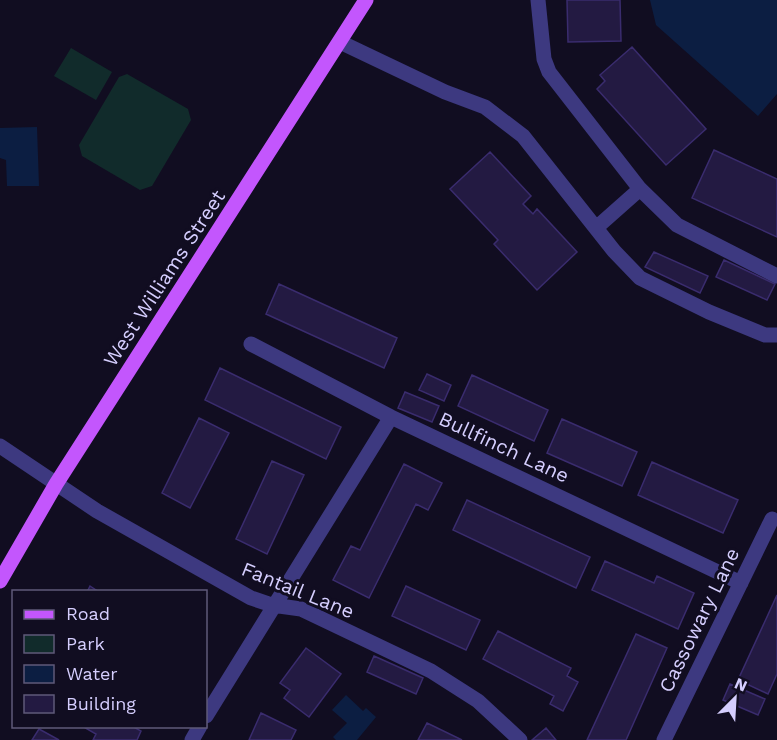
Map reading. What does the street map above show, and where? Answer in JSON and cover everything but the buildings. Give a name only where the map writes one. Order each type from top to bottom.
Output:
[{"type":"main road","name":"West Williams Street","points":[[0,580],[56,484],[366,0]]},
{"type":"street","points":[[538,0],[544,59],[549,72],[640,189],[677,225],[777,276]]},
{"type":"street","points":[[340,42],[445,92],[485,107],[523,136],[596,228],[640,278],[709,312],[765,335],[777,335]]},
{"type":"street","points":[[596,228],[640,189]]},
{"type":"street","name":"Bullfinch Lane","points":[[251,344],[391,417],[741,584]]},
{"type":"street","points":[[207,714],[272,605],[391,417]]},
{"type":"street","name":"Fantail Lane","points":[[0,446],[97,511],[251,598],[272,605],[301,609],[431,671],[478,701],[520,740]]},
{"type":"street","name":"Cassowary Lane","points":[[664,740],[772,519]]},
{"type":"green space","points":[[71,48],[112,72],[96,100],[54,76]]},
{"type":"green space","points":[[127,74],[188,109],[191,120],[152,186],[140,190],[82,156],[79,145],[119,77]]},
{"type":"water","points":[[650,0],[777,0],[777,94],[758,116],[656,25]]},
{"type":"water","points":[[37,127],[39,186],[7,186],[6,160],[0,158],[0,128]]},
{"type":"water","points":[[346,695],[363,711],[366,708],[376,717],[357,740],[336,740],[333,737],[347,723],[332,710]]}]
